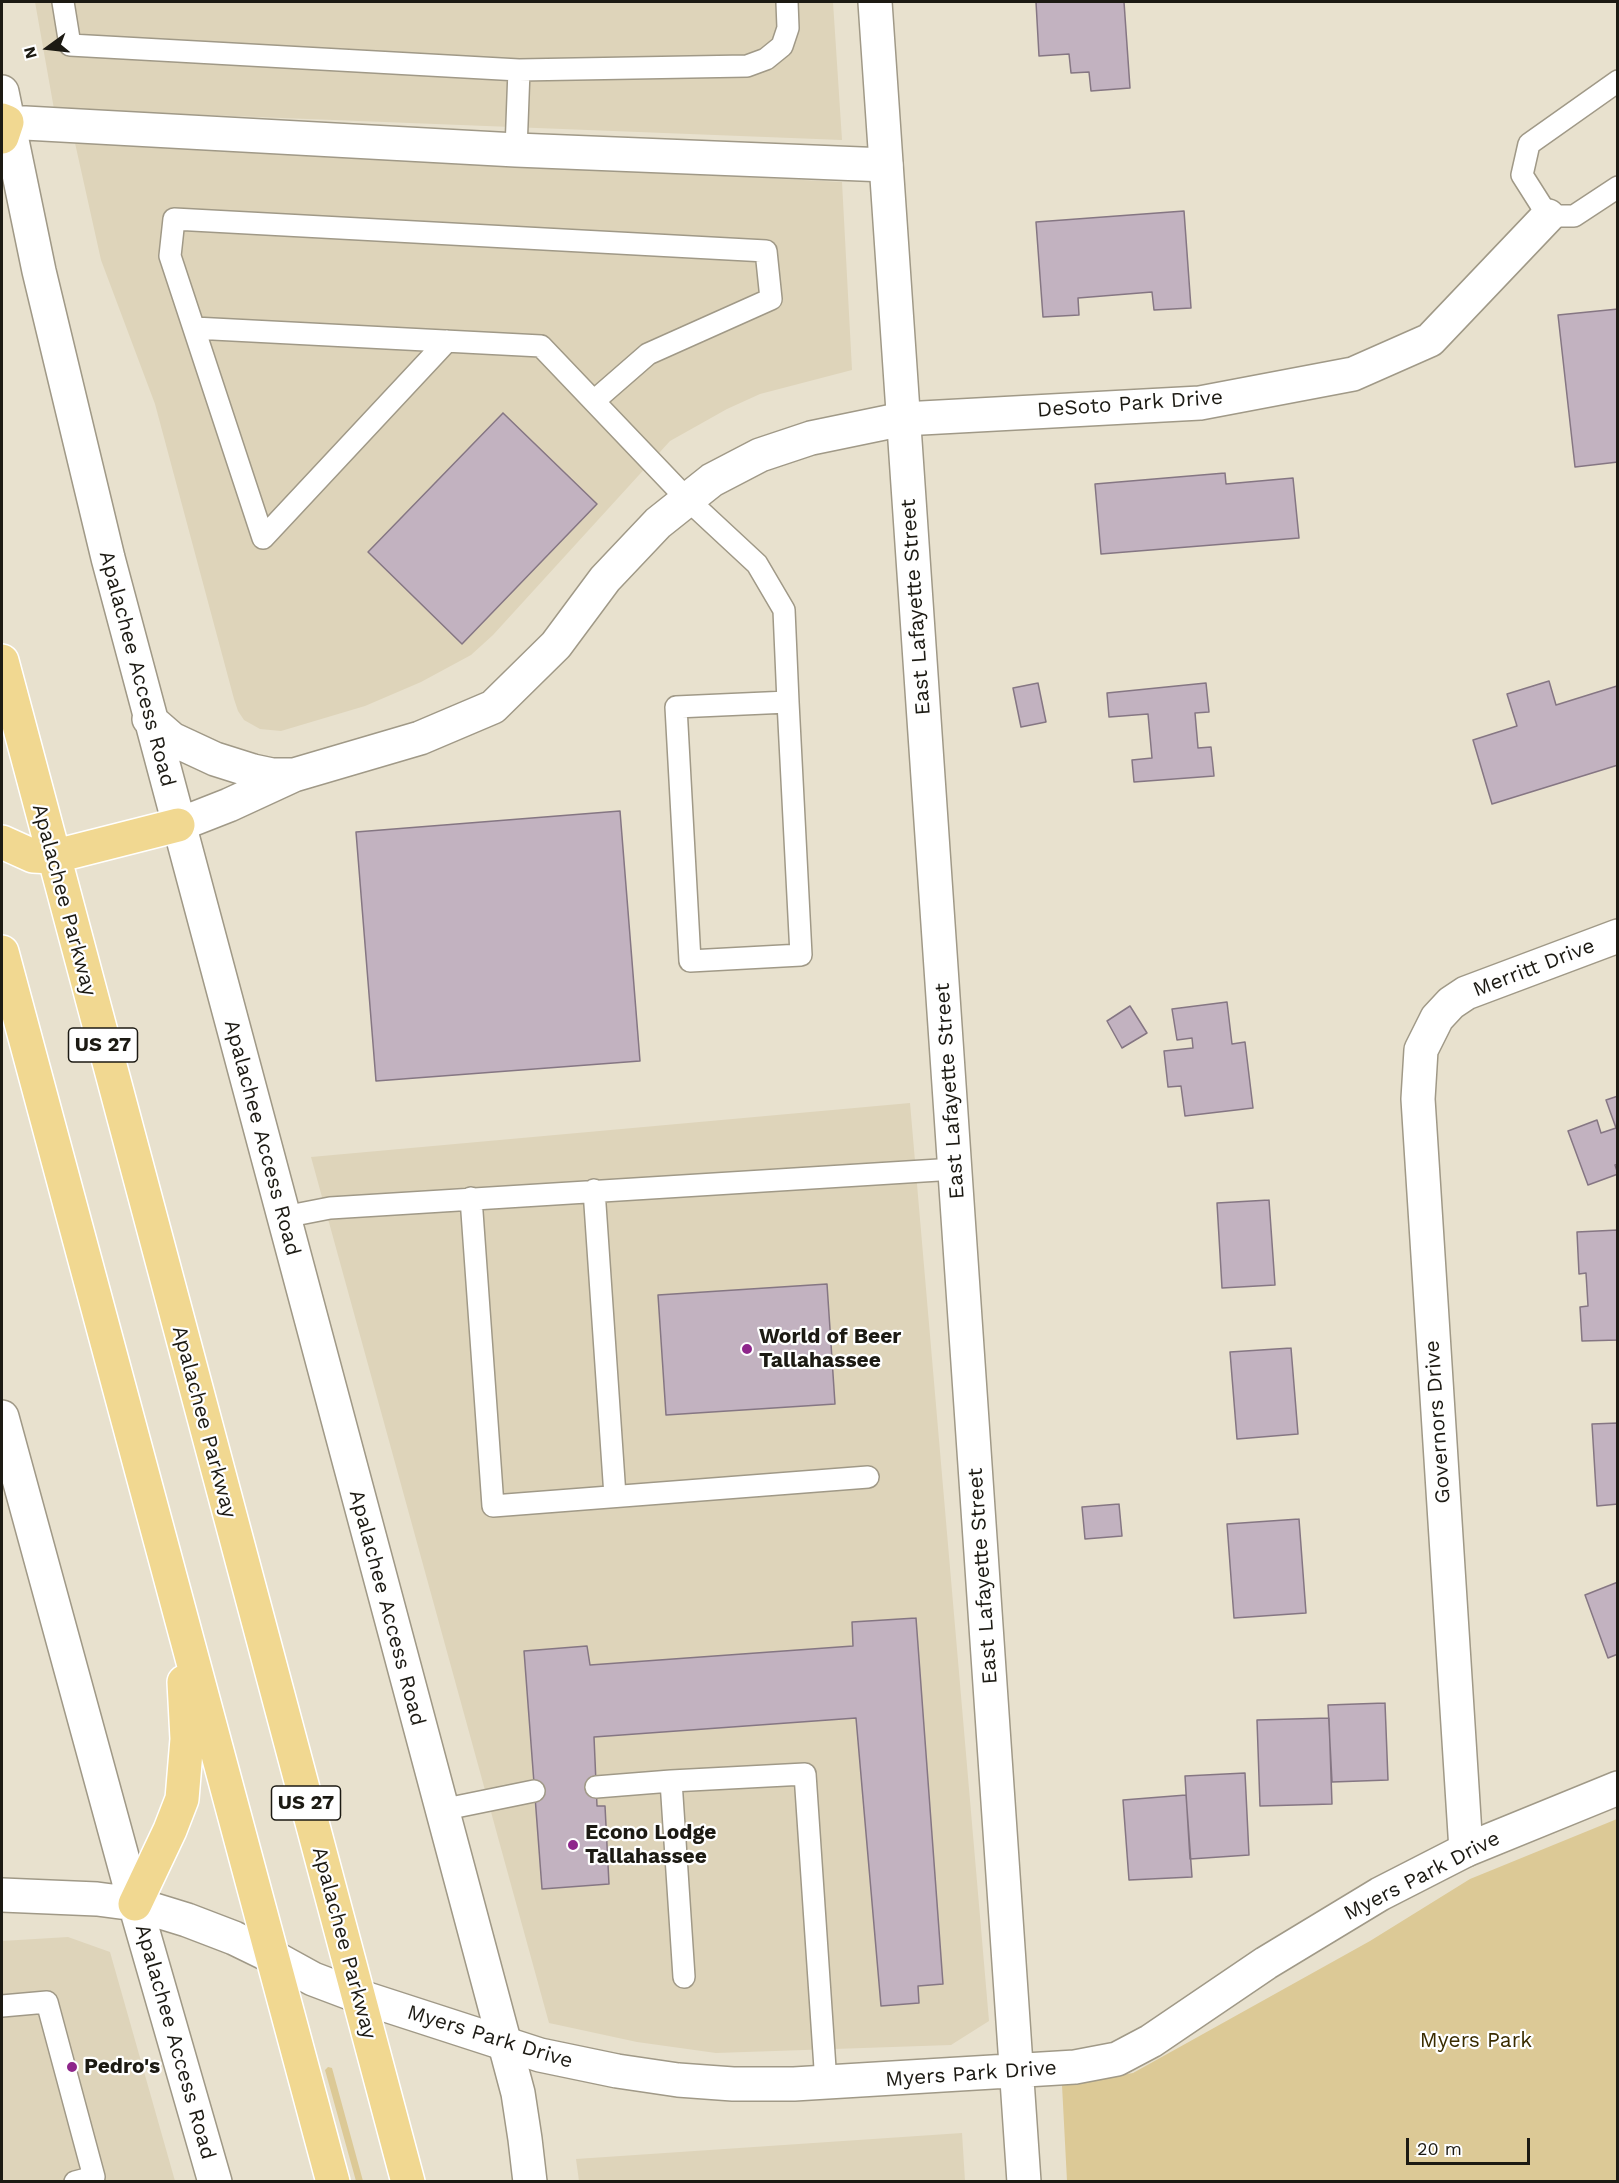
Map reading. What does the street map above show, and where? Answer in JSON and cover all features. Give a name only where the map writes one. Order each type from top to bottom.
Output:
[{"type":"main road","name":"Apalachee Parkway","points":[[2,662],[52,857],[408,2181]]},
{"type":"main road","points":[[2,842],[33,856],[52,857],[178,825]]},
{"type":"main road","points":[[2,952],[333,2181]]},
{"type":"main road","points":[[135,1904],[177,1815],[185,1782],[187,1739],[185,1696],[170,1579]]},
{"type":"street","name":"East Lafayette Street","points":[[875,2],[1024,2181]]},
{"type":"street","points":[[3,118],[516,150],[886,165]]},
{"type":"street","name":"Apalachee Access Road","points":[[3,118],[71,408],[149,719],[504,2043],[522,2115],[530,2181]]},
{"type":"street","name":"DeSoto Park Drive","points":[[294,775],[420,738],[493,706],[556,645],[605,579],[658,523],[712,480],[760,455],[811,438],[903,419],[1200,403],[1353,374],[1430,340],[1548,216]]},
{"type":"street","points":[[149,719],[172,739],[215,759],[272,775],[294,775]]},
{"type":"street","points":[[178,825],[229,805],[294,775]]},
{"type":"street","name":"Merritt Drive","points":[[1451,1003],[1466,993],[1617,936]]},
{"type":"street","name":"Governors Drive","points":[[1451,1003],[1437,1018],[1421,1050],[1418,1099],[1466,1850]]},
{"type":"street","name":"Apalachee Access Road","points":[[2,1417],[135,1904],[215,2181]]},
{"type":"street","name":"Myers Park Drive","points":[[2,1895],[98,1899],[135,1904],[203,1926],[273,1957],[313,1979],[358,1996],[565,2061],[678,2080],[733,2084],[826,2083],[1017,2071],[1074,2067],[1116,2059],[1151,2041],[1318,1930],[1380,1894],[1466,1850],[1617,1788]]},
{"type":"lane","points":[[63,2],[70,45],[519,70],[747,66],[766,59],[782,46],[788,28],[787,2]]},
{"type":"lane","points":[[516,150],[519,70]]},
{"type":"lane","points":[[1617,81],[1529,144],[1522,175],[1548,216],[1574,216],[1617,186]]},
{"type":"lane","points":[[447,341],[263,538],[170,256],[174,219],[766,251],[771,299],[648,354],[594,401]]},
{"type":"lane","points":[[194,328],[541,346],[687,499],[757,564],[784,610],[801,955],[690,961],[676,707],[788,702]]},
{"type":"lane","points":[[284,1217],[330,1208],[955,1169]]},
{"type":"lane","points":[[594,1190],[615,1496]]},
{"type":"lane","points":[[471,1198],[493,1506],[868,1476]]},
{"type":"lane","points":[[596,1787],[805,1774],[826,2083]]},
{"type":"lane","points":[[671,1781],[684,1977]]},
{"type":"lane","points":[[441,1810],[534,1791]]},
{"type":"lane","points":[[2,2006],[47,2002],[94,2177],[75,2181]]},
{"type":"shaded area","points":[[35,2],[833,2],[842,140],[54,109]]},
{"type":"shaded area","points":[[75,143],[842,182],[852,370],[760,394],[727,409],[670,441],[493,635],[471,655],[421,682],[365,706],[281,731],[260,729],[244,720],[234,699],[155,404],[101,260]]},
{"type":"shaded area","points":[[910,1103],[989,2021],[951,2045],[716,2053],[637,2042],[549,2023],[311,1157]]},
{"type":"shaded area","name":"Pedro's","points":[[68,1937],[110,1952],[175,2181],[2,2182],[2,1941]]},
{"type":"shaded area","points":[[962,2133],[965,2181],[579,2181],[576,2159]]},
{"type":"green space","name":"Myers Park","points":[[1617,1819],[1617,2181],[1067,2181],[1062,2085],[1133,2073],[1370,1941],[1470,1879]]},
{"type":"green space","points":[[328,2067],[332,2068],[363,2181],[356,2181],[325,2070]]},
{"type":"building","points":[[1036,2],[1124,2],[1130,88],[1091,91],[1089,72],[1071,73],[1069,54],[1039,56]]},
{"type":"building","points":[[1184,211],[1191,308],[1154,310],[1152,292],[1078,298],[1079,315],[1043,317],[1036,222]]},
{"type":"building","points":[[1618,309],[1618,462],[1575,467],[1558,315]]},
{"type":"building","points":[[503,413],[597,504],[462,644],[368,552]]},
{"type":"building","points":[[1225,473],[1226,484],[1293,478],[1299,538],[1101,554],[1095,484]]},
{"type":"building","points":[[1549,681],[1556,705],[1617,686],[1618,765],[1492,804],[1473,740],[1517,726],[1507,694]]},
{"type":"building","points":[[1038,683],[1046,722],[1021,727],[1013,688]]},
{"type":"building","points":[[1206,683],[1209,712],[1195,713],[1198,748],[1211,747],[1214,776],[1134,782],[1132,760],[1152,758],[1148,714],[1109,717],[1107,693]]},
{"type":"building","points":[[620,811],[640,1061],[376,1081],[356,832]]},
{"type":"building","points":[[1227,1002],[1232,1044],[1245,1042],[1253,1108],[1185,1116],[1181,1086],[1168,1087],[1164,1051],[1193,1048],[1192,1038],[1177,1040],[1172,1009]]},
{"type":"building","points":[[1130,1006],[1147,1033],[1122,1048],[1107,1021]]},
{"type":"building","points":[[1618,1096],[1618,1164],[1615,1165],[1618,1174],[1588,1185],[1568,1131],[1597,1120],[1601,1133],[1616,1128],[1606,1100]]},
{"type":"building","points":[[1269,1200],[1275,1285],[1222,1288],[1217,1203]]},
{"type":"building","points":[[1618,1230],[1618,1340],[1582,1341],[1580,1307],[1588,1306],[1586,1273],[1579,1274],[1577,1232]]},
{"type":"building","name":"World of Beer Tallahassee","points":[[827,1284],[835,1404],[666,1415],[658,1295]]},
{"type":"building","points":[[1291,1348],[1298,1434],[1237,1439],[1230,1352]]},
{"type":"building","points":[[1618,1423],[1618,1504],[1597,1506],[1592,1424]]},
{"type":"building","points":[[1119,1504],[1122,1536],[1085,1539],[1082,1507]]},
{"type":"building","points":[[1299,1519],[1306,1613],[1234,1618],[1227,1524]]},
{"type":"building","points":[[1618,1582],[1618,1654],[1608,1658],[1585,1595]]},
{"type":"building","name":"Econo Lodge Tallahassee","points":[[916,1618],[943,1984],[918,1986],[919,2003],[881,2006],[856,1718],[594,1737],[597,1806],[605,1806],[609,1884],[542,1889],[524,1651],[587,1646],[590,1665],[853,1646],[852,1622]]},
{"type":"building","points":[[1385,1703],[1388,1780],[1332,1782],[1328,1705]]},
{"type":"building","points":[[1329,1718],[1332,1804],[1260,1806],[1257,1720]]},
{"type":"building","points":[[1245,1773],[1249,1855],[1190,1859],[1185,1776]]},
{"type":"building","points":[[1186,1795],[1192,1877],[1129,1880],[1123,1800]]},
{"type":"place","name":"World of Beer Tallahassee","points":[[747,1349]]},
{"type":"place","name":"Econo Lodge Tallahassee","points":[[573,1845]]},
{"type":"place","name":"Pedro's","points":[[72,2067]]}]
